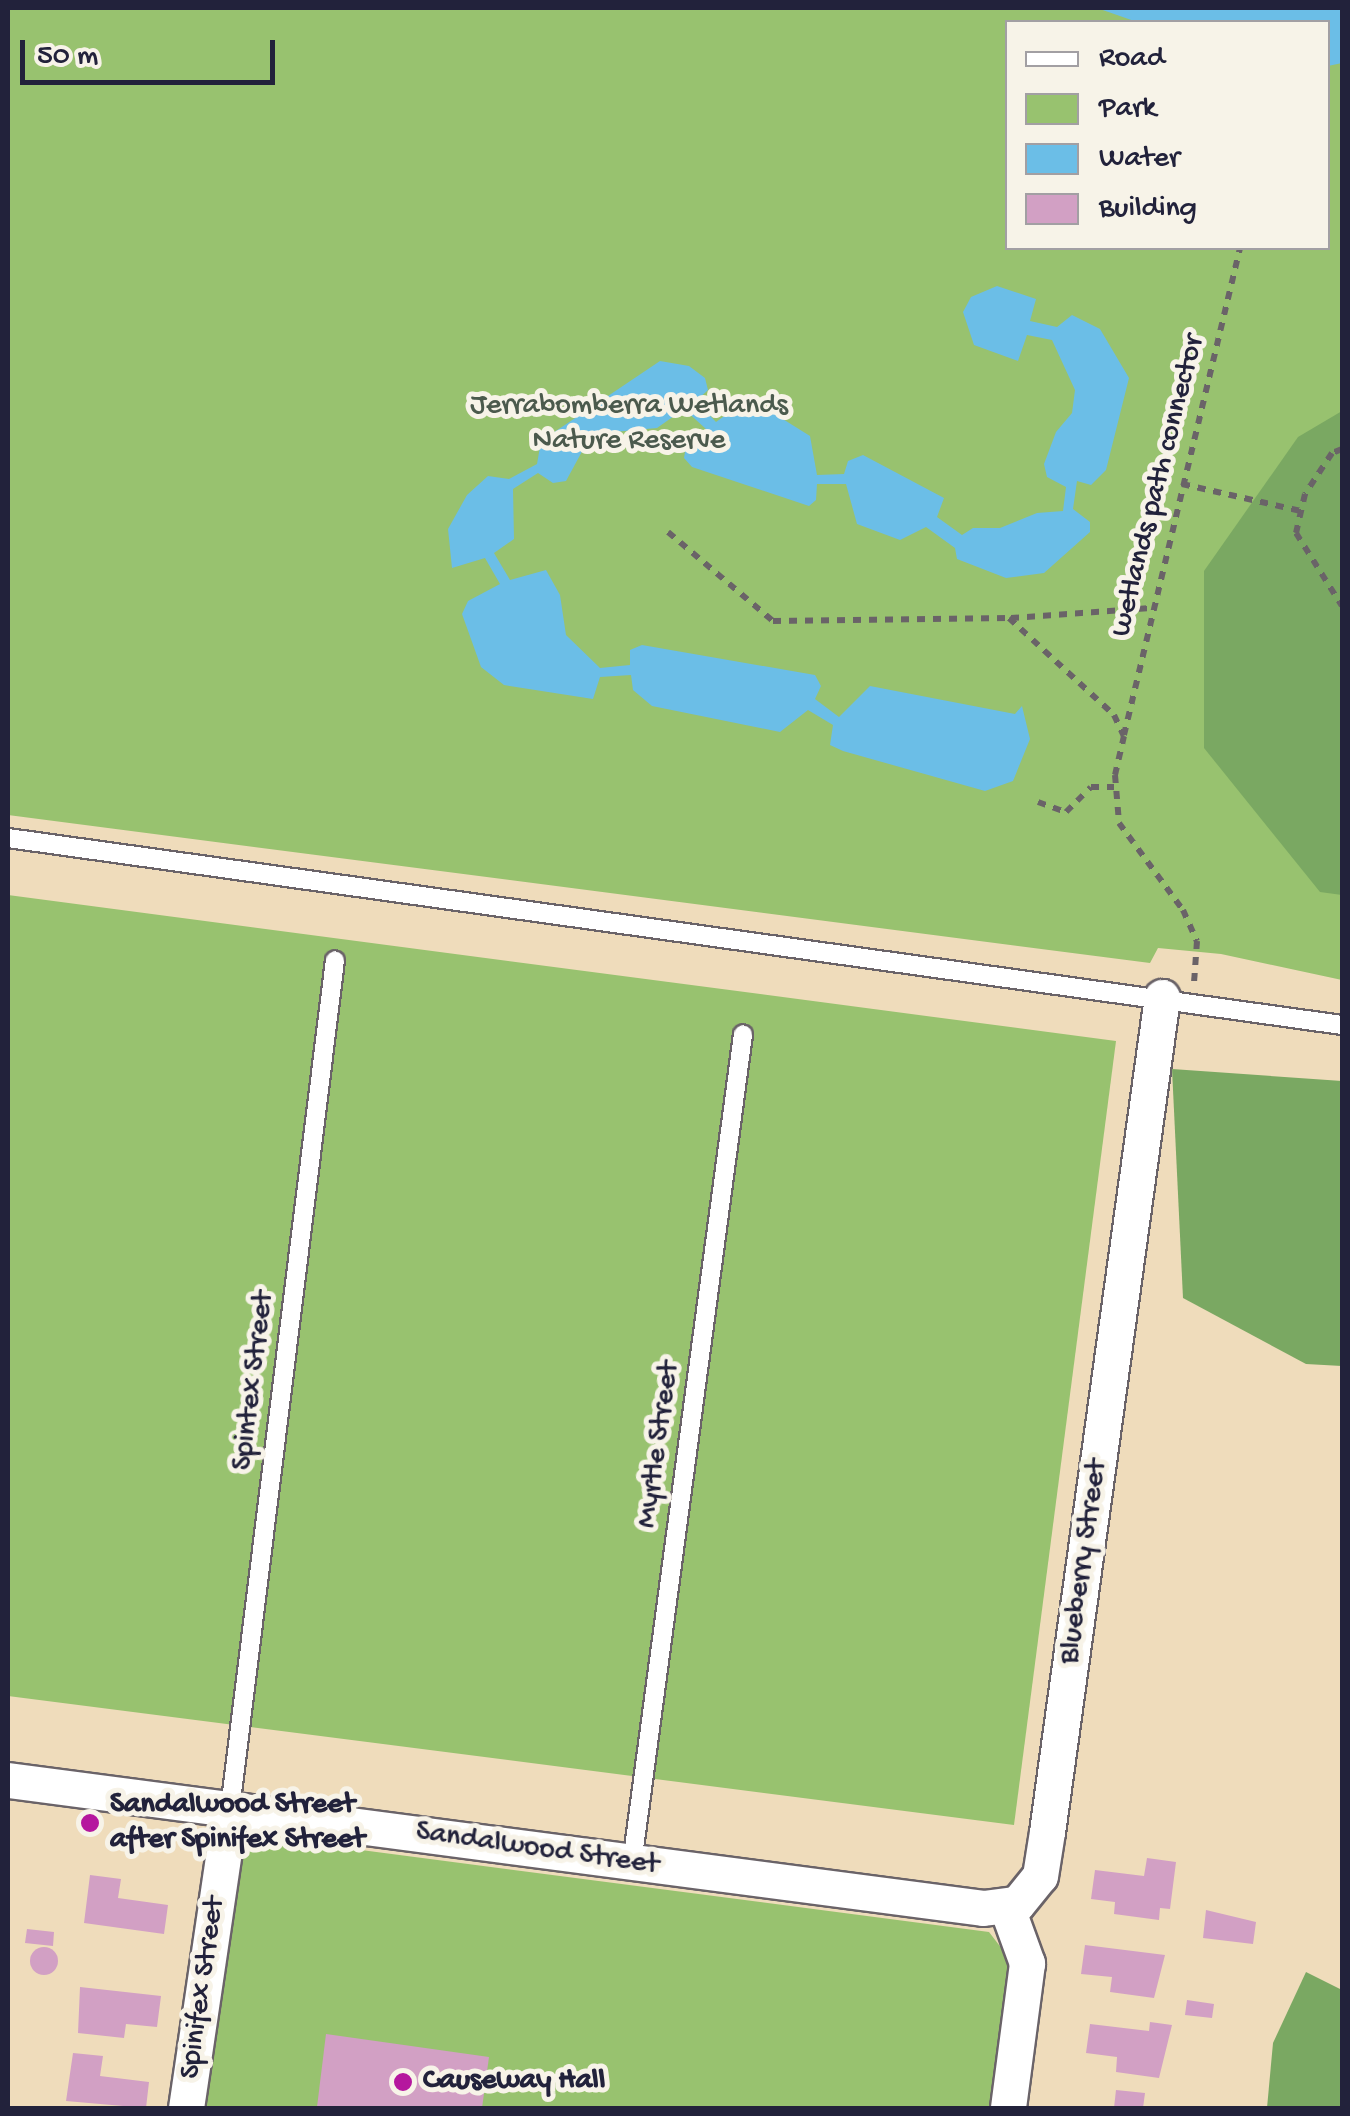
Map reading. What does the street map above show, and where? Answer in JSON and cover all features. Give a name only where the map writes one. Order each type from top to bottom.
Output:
[{"type":"street","name":"Blueberry Street","points":[[1006,1908],[1028,1895],[1041,1871],[1177,999]]},
{"type":"street","name":"Sandalwood Street","points":[[8,1780],[1006,1908]]},
{"type":"street","name":"Spinifex Street","points":[[186,2108],[230,1809]]},
{"type":"street","points":[[1006,1908],[1027,1963],[1008,2108]]},
{"type":"lane","points":[[8,838],[1342,1025]]},
{"type":"lane","name":"Spintex Street","points":[[230,1809],[335,960]]},
{"type":"lane","name":"Myrtle Street","points":[[632,1863],[743,1034]]},
{"type":"path","name":"wetlands path connector","points":[[1114,787],[1151,608],[1240,250]]},
{"type":"path","points":[[1342,449],[1332,453],[1301,511],[1296,533],[1342,606]]},
{"type":"path","points":[[1182,484],[1301,511]]},
{"type":"path","points":[[668,532],[773,622],[1009,618],[1151,608]]},
{"type":"path","points":[[1009,618],[1114,715],[1124,736]]},
{"type":"path","points":[[1038,802],[1066,812],[1091,788],[1114,787],[1119,823],[1183,910],[1196,942],[1177,999]]},
{"type":"green space","name":"Jerrabomberra Wetlands Nature Reserve","points":[[8,8],[1342,8],[1342,980],[1221,954],[1158,948],[1150,963],[8,815]]},
{"type":"green space","points":[[1342,411],[1342,895],[1320,892],[1204,748],[1204,571],[1298,437]]},
{"type":"green space","points":[[8,895],[1116,1041],[1014,1825],[8,1696]]},
{"type":"green space","points":[[1172,1069],[1342,1081],[1342,1366],[1306,1364],[1183,1298]]},
{"type":"green space","points":[[262,1837],[989,1932],[1009,1958],[991,2108],[205,2108],[237,1864],[243,1849]]},
{"type":"green space","points":[[1306,1972],[1342,1990],[1342,2108],[1267,2108],[1273,2043]]},
{"type":"water","points":[[1097,8],[1342,8],[1342,63],[1330,66],[1330,20],[1131,20]]},
{"type":"water","points":[[997,286],[1036,299],[1030,321],[1057,327],[1072,315],[1100,329],[1129,378],[1106,470],[1091,485],[1077,481],[1073,509],[1090,522],[1090,532],[1044,573],[1006,578],[957,559],[955,548],[926,527],[900,540],[857,524],[846,484],[817,484],[816,500],[809,506],[692,467],[684,458],[686,446],[706,429],[684,409],[657,428],[603,433],[585,446],[566,481],[553,483],[538,473],[513,489],[514,539],[494,553],[510,580],[546,570],[560,595],[566,635],[600,668],[630,665],[630,650],[642,645],[815,675],[821,686],[815,699],[839,717],[870,686],[1015,714],[1022,706],[1030,739],[1013,781],[985,791],[843,751],[830,745],[833,725],[808,710],[780,732],[652,706],[633,690],[631,675],[600,677],[593,699],[504,685],[481,667],[462,614],[468,601],[500,584],[485,558],[452,568],[448,529],[467,495],[488,476],[509,479],[537,464],[541,441],[660,361],[689,366],[705,378],[708,390],[696,401],[716,422],[749,398],[810,436],[817,475],[844,474],[848,461],[863,455],[944,498],[937,517],[962,535],[973,528],[1000,528],[1037,513],[1063,511],[1066,487],[1047,477],[1044,464],[1056,432],[1072,413],[1075,390],[1052,340],[1027,335],[1018,361],[974,345],[963,312],[971,297]]},
{"type":"building","points":[[1147,1858],[1176,1862],[1170,1909],[1160,1908],[1159,1920],[1114,1914],[1115,1902],[1091,1899],[1095,1870],[1144,1876]]},
{"type":"building","points":[[90,1875],[121,1879],[118,1898],[168,1905],[164,1934],[84,1923]]},
{"type":"building","points":[[1206,1910],[1256,1922],[1253,1944],[1203,1938]]},
{"type":"building","points":[[27,1929],[54,1932],[53,1946],[25,1943]]},
{"type":"building","points":[[1085,1945],[1165,1955],[1154,1998],[1110,1992],[1112,1977],[1081,1974]]},
{"type":"building","points":[[44,1947],[54,1951],[58,1961],[54,1971],[44,1975],[34,1971],[30,1961],[34,1951]]},
{"type":"building","points":[[80,1987],[161,1996],[157,2027],[126,2024],[124,2038],[78,2033]]},
{"type":"building","points":[[1187,2000],[1214,2004],[1212,2018],[1185,2015]]},
{"type":"building","points":[[1150,2022],[1172,2025],[1159,2078],[1116,2072],[1117,2057],[1086,2053],[1090,2024],[1149,2031]]},
{"type":"building","name":"Causeway Hall","points":[[326,2034],[489,2057],[482,2108],[317,2107]]},
{"type":"building","points":[[73,2053],[103,2056],[100,2076],[149,2082],[146,2108],[66,2101]]},
{"type":"building","points":[[1116,2090],[1145,2093],[1143,2108],[1114,2108]]},
{"type":"place","name":"Sandalwood Street after Spinifex Street","points":[[90,1823]]},
{"type":"place","name":"Causeway Hall","points":[[403,2082]]}]
